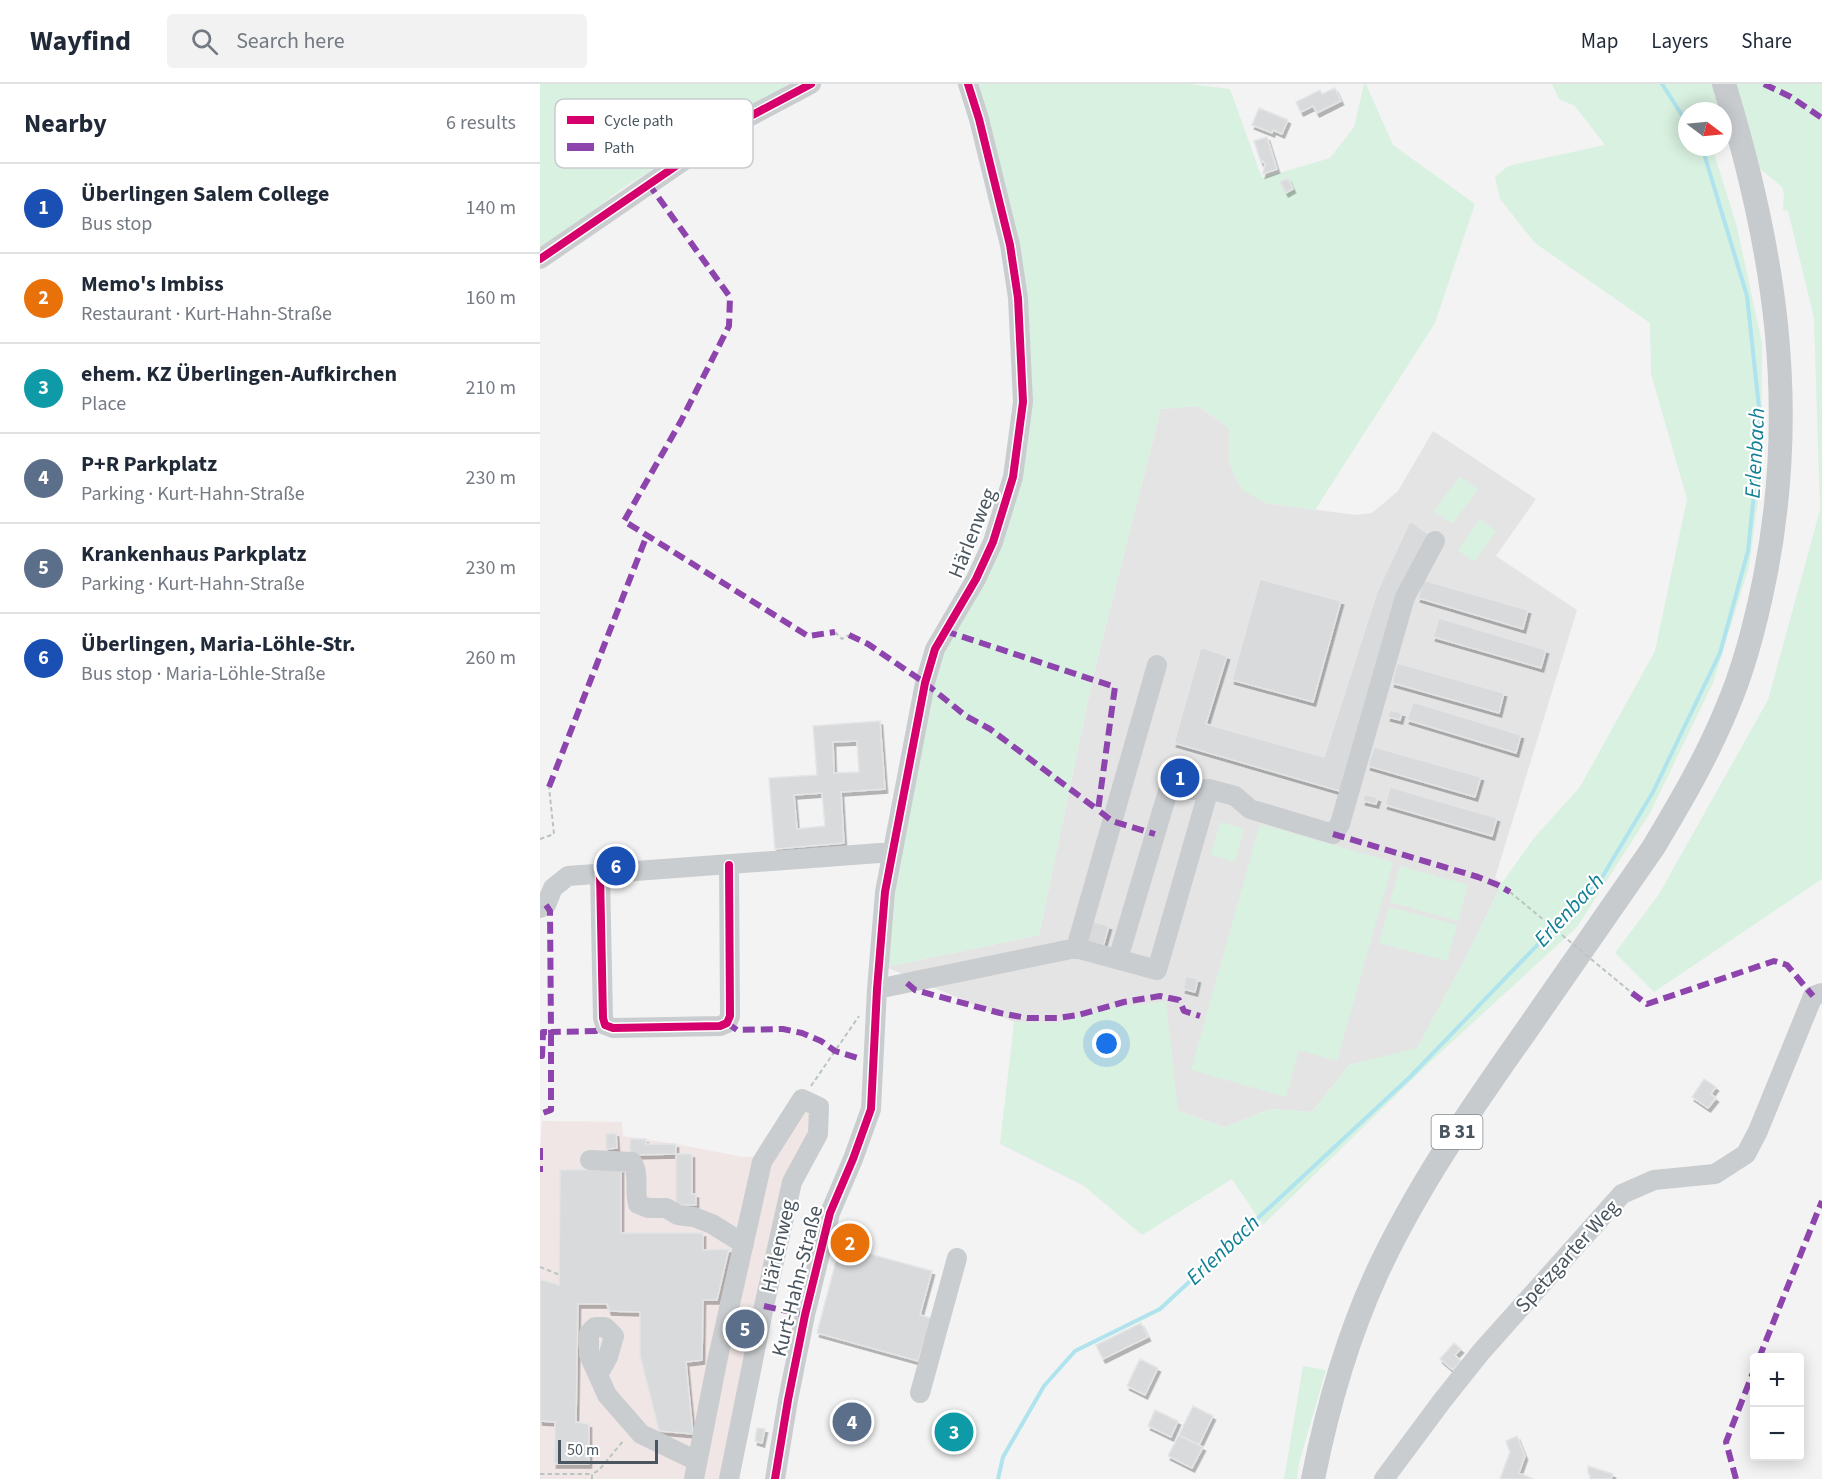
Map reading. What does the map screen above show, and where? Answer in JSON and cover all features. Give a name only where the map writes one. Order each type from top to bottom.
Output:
[{"type":"main road","name":"B 31","points":[[1313,1479],[1328,1411],[1342,1362],[1372,1286],[1395,1236],[1420,1191],[1467,1117],[1653,848],[1709,748],[1728,707],[1746,657],[1759,608],[1779,484],[1782,426],[1781,374],[1776,314],[1766,249],[1753,188],[1724,84]]},
{"type":"street","points":[[753,115],[811,84]]},
{"type":"street","name":"Härlenweg","points":[[877,989],[885,892],[923,693],[934,649],[976,579],[993,542],[1013,477],[1023,402],[1018,298],[1010,245],[982,129],[968,84]]},
{"type":"street","points":[[542,253],[670,168]]},
{"type":"street","points":[[1118,958],[1168,791],[1209,789],[1236,796],[1250,809],[1333,834],[1340,824],[1405,597],[1435,541]]},
{"type":"street","points":[[1076,948],[1157,665]]},
{"type":"street","points":[[877,989],[1076,948],[1157,970],[1209,789]]},
{"type":"street","points":[[540,908],[546,905],[553,888],[568,876],[893,852]]},
{"type":"street","points":[[600,873],[605,1026],[613,1028],[720,1026],[727,1023],[730,1016],[729,865]]},
{"type":"street","name":"Kurt-Hahn-Straße","points":[[775,1479],[805,1315],[830,1213],[853,1160],[871,1109],[877,989]]},
{"type":"street","name":"Spetzgarter Weg","points":[[1384,1479],[1481,1352],[1622,1194],[1654,1180],[1715,1174],[1746,1154],[1758,1131],[1813,996],[1822,993]]},
{"type":"street","name":"Härlenweg","points":[[696,1470],[762,1162],[802,1099],[819,1107],[818,1134],[792,1182],[729,1479]]},
{"type":"street","points":[[590,1160],[632,1162],[636,1168],[638,1204],[648,1208],[666,1208],[678,1215],[694,1217],[712,1224],[744,1244]]},
{"type":"street","points":[[920,1393],[957,1258]]},
{"type":"street","points":[[598,1375],[607,1395],[641,1434],[696,1470]]},
{"type":"path","points":[[836,632],[842,639],[849,635]]},
{"type":"path","points":[[540,839],[554,834],[549,787]]},
{"type":"path","points":[[1510,892],[1632,993]]},
{"type":"path","points":[[802,1099],[861,1013]]},
{"type":"path","points":[[540,1268],[560,1275]]},
{"type":"path","points":[[540,1474],[592,1474],[599,1470],[635,1427]]},
{"type":"path","points":[[592,1474],[592,1479]]},
{"type":"shaded area","points":[[1198,406],[1229,428],[1229,463],[1265,503],[1356,515],[1372,513],[1398,491],[1433,431],[1536,499],[1496,556],[1577,610],[1495,878],[1502,883],[1417,1049],[1349,1065],[1312,1112],[1270,1109],[1225,1127],[1178,1111],[1106,1009],[1059,1023],[1014,1022],[886,967],[1039,935],[1094,672],[1161,409]]},
{"type":"shaded area","points":[[803,1091],[829,1102],[825,1136],[800,1183],[735,1479],[540,1479],[542,1121],[622,1122],[623,1136],[743,1157],[760,1157]]},
{"type":"green space","points":[[540,84],[788,84],[753,106],[753,99],[555,99],[555,168],[655,168],[620,190],[540,253]]},
{"type":"green space","points":[[973,84],[1189,84],[1230,89],[1262,178],[1330,158],[1354,127],[1364,84],[1366,84],[1393,145],[1475,204],[1435,323],[1315,510],[1265,503],[1241,489],[1229,463],[1229,428],[1198,406],[1161,409],[1094,672],[1039,935],[886,967],[894,881],[934,668],[960,625],[1030,410]]},
{"type":"green space","points":[[1552,84],[1822,84],[1822,879],[1654,992],[1615,953],[1659,894],[1768,700],[1820,510],[1814,318],[1788,211],[1783,210],[1782,187],[1732,146],[1732,102],[1678,102],[1678,156],[1715,156],[1737,227],[1762,343],[1761,478],[1749,567],[1713,683],[1650,813],[1577,927],[1427,1065],[1263,1225],[1232,1179],[1142,1235],[1084,1186],[1000,1144],[1014,1022],[1059,1023],[1106,1009],[1166,1001],[1178,1111],[1225,1127],[1270,1109],[1312,1112],[1349,1065],[1417,1048],[1466,957],[1502,883],[1534,838],[1580,787],[1655,651],[1687,499],[1651,374],[1650,323],[1535,243],[1500,199],[1495,177],[1508,166],[1605,145],[1575,106],[1559,99]]},
{"type":"green space","points":[[1460,476],[1478,490],[1452,524],[1434,511]]},
{"type":"green space","points":[[1480,519],[1496,531],[1474,562],[1458,550]]},
{"type":"green space","points":[[1220,822],[1244,829],[1235,862],[1211,855]]},
{"type":"green space","points":[[1260,824],[1393,862],[1337,1061],[1299,1050],[1286,1097],[1191,1070]]},
{"type":"green space","points":[[1400,866],[1468,885],[1458,921],[1390,902]]},
{"type":"green space","points":[[1389,907],[1457,925],[1447,961],[1379,943]]},
{"type":"green space","points":[[1303,1366],[1326,1370],[1299,1463],[1297,1479],[1284,1479]]},
{"type":"building","points":[[1335,88],[1341,101],[1317,113],[1313,106],[1301,112],[1296,102],[1320,90],[1322,94]]},
{"type":"building","points":[[1259,108],[1288,120],[1282,134],[1273,130],[1272,133],[1252,125]]},
{"type":"building","points":[[1267,137],[1277,169],[1263,174],[1265,164],[1261,162],[1254,141]]},
{"type":"building","points":[[1288,178],[1293,189],[1286,193],[1280,182]]},
{"type":"building","points":[[1410,521],[1431,536],[1343,792],[1174,743],[1201,647],[1227,656],[1206,724],[1324,757],[1377,592]]},
{"type":"building","points":[[1260,579],[1341,601],[1313,702],[1232,680]]},
{"type":"building","points":[[1423,580],[1528,610],[1523,629],[1418,598]]},
{"type":"building","points":[[1439,618],[1546,650],[1541,668],[1433,637]]},
{"type":"building","points":[[1397,663],[1504,693],[1499,713],[1392,683]]},
{"type":"building","points":[[1413,702],[1521,735],[1516,753],[1407,720]]},
{"type":"building","points":[[1390,710],[1402,713],[1400,720],[1388,717]]},
{"type":"building","points":[[880,721],[885,789],[841,792],[844,843],[775,849],[769,778],[817,775],[813,726]],"holes":[[[857,741],[859,772],[834,773],[833,742]],[[822,793],[825,826],[797,829],[794,795]]]},
{"type":"building","points":[[1374,747],[1481,777],[1475,797],[1368,766]]},
{"type":"building","points":[[1390,787],[1497,818],[1492,836],[1385,805]]},
{"type":"building","points":[[1365,794],[1378,798],[1376,804],[1363,801]]},
{"type":"building","points":[[1088,920],[1109,926],[1103,947],[1081,941]]},
{"type":"building","points":[[1186,976],[1198,979],[1195,992],[1183,989]]},
{"type":"building","points":[[1704,1079],[1716,1087],[1711,1094],[1716,1098],[1708,1108],[1692,1097]]},
{"type":"building","points":[[616,1133],[617,1148],[606,1149],[606,1134]]},
{"type":"building","points":[[630,1139],[646,1139],[646,1144],[676,1144],[676,1154],[630,1155]]},
{"type":"building","points":[[676,1154],[692,1154],[692,1194],[696,1194],[696,1205],[676,1205]]},
{"type":"building","points":[[621,1169],[621,1233],[703,1233],[703,1250],[729,1249],[717,1300],[703,1300],[702,1360],[686,1362],[693,1434],[659,1431],[640,1356],[640,1312],[609,1311],[607,1304],[578,1304],[576,1422],[589,1424],[589,1464],[554,1464],[555,1422],[540,1421],[540,1279],[559,1285],[560,1170]]},
{"type":"building","points":[[840,1246],[932,1271],[920,1315],[934,1319],[928,1343],[924,1342],[918,1361],[817,1333]]},
{"type":"building","points":[[1141,1323],[1148,1337],[1103,1359],[1096,1345]]},
{"type":"building","points":[[1454,1343],[1461,1349],[1455,1355],[1461,1361],[1453,1370],[1440,1359]]},
{"type":"building","points":[[1140,1359],[1158,1368],[1145,1395],[1127,1386]]},
{"type":"building","points":[[1193,1406],[1213,1416],[1199,1445],[1179,1435]]},
{"type":"building","points":[[1155,1410],[1178,1421],[1171,1437],[1148,1426]]},
{"type":"building","points":[[757,1428],[765,1429],[762,1443],[755,1441]]},
{"type":"building","points":[[1179,1435],[1203,1447],[1192,1468],[1168,1456]]},
{"type":"building","points":[[1517,1436],[1525,1456],[1519,1473],[1533,1479],[1500,1479],[1510,1452],[1506,1441]]},
{"type":"building","points":[[1588,1466],[1613,1474],[1611,1479],[1593,1479],[1588,1473]]},
{"type":"waterway","name":"Erlenbach","points":[[1662,84],[1678,109]]},
{"type":"waterway","name":"Erlenbach","points":[[998,1479],[1003,1457],[1044,1386],[1075,1351],[1160,1309],[1410,1077],[1601,879],[1653,792],[1720,653],[1748,551],[1761,426],[1747,296],[1705,156]]},
{"type":"marked path","points":[[1764,84],[1791,97],[1822,118]]},
{"type":"marked path","points":[[648,183],[730,297],[729,326],[681,421],[624,521],[808,636],[835,632]]},
{"type":"marked path","points":[[549,787],[647,535]]},
{"type":"marked path","points":[[945,631],[1115,687],[1098,810],[1112,821],[1155,834]]},
{"type":"marked path","points":[[849,635],[868,644],[925,683],[966,716],[990,729],[1098,810]]},
{"type":"marked path","points":[[1333,834],[1478,877],[1510,892]]},
{"type":"marked path","points":[[546,905],[550,911],[551,1032],[596,1031],[605,1025]]},
{"type":"marked path","points":[[1632,993],[1647,1004],[1774,961],[1787,965],[1813,996]]},
{"type":"marked path","points":[[907,983],[915,990],[1027,1018],[1058,1018],[1078,1015],[1124,1002],[1160,996],[1179,1000],[1184,1011],[1200,1016]]},
{"type":"marked path","points":[[727,1023],[737,1030],[783,1029],[802,1033],[821,1041],[835,1051],[858,1058]]},
{"type":"marked path","points":[[540,1056],[542,1056],[543,1032],[551,1032],[551,1110],[540,1114]]},
{"type":"marked path","points":[[540,1148],[540,1172]]},
{"type":"marked path","points":[[1761,1353],[1822,1201]]},
{"type":"marked path","points":[[764,1306],[805,1315]]},
{"type":"marked path","points":[[1736,1479],[1726,1442],[1750,1380]]},
{"type":"cycle path","points":[[753,115],[811,84]]},
{"type":"cycle path","points":[[775,1479],[805,1315],[830,1213],[871,1109],[885,892],[925,683],[935,649],[976,579],[993,542],[1013,477],[1023,402],[1018,298],[1010,245],[979,119],[968,84]]},
{"type":"cycle path","points":[[540,259],[673,168]]},
{"type":"cycle path","points":[[600,873],[605,1025],[613,1028],[720,1026],[727,1023],[730,1016],[729,865]]},
{"type":"place","name":"Überlingen Salem College","points":[[1180,778]]},
{"type":"place","name":"Überlingen, Maria-Löhle-Str.","points":[[616,866]]},
{"type":"place","name":"Memo's Imbiss","points":[[850,1243]]},
{"type":"place","name":"Krankenhaus Parkplatz","points":[[745,1329]]},
{"type":"place","name":"P+R Parkplatz","points":[[852,1422]]},
{"type":"place","name":"ehem. KZ Überlingen-Aufkirchen","points":[[954,1432]]}]
